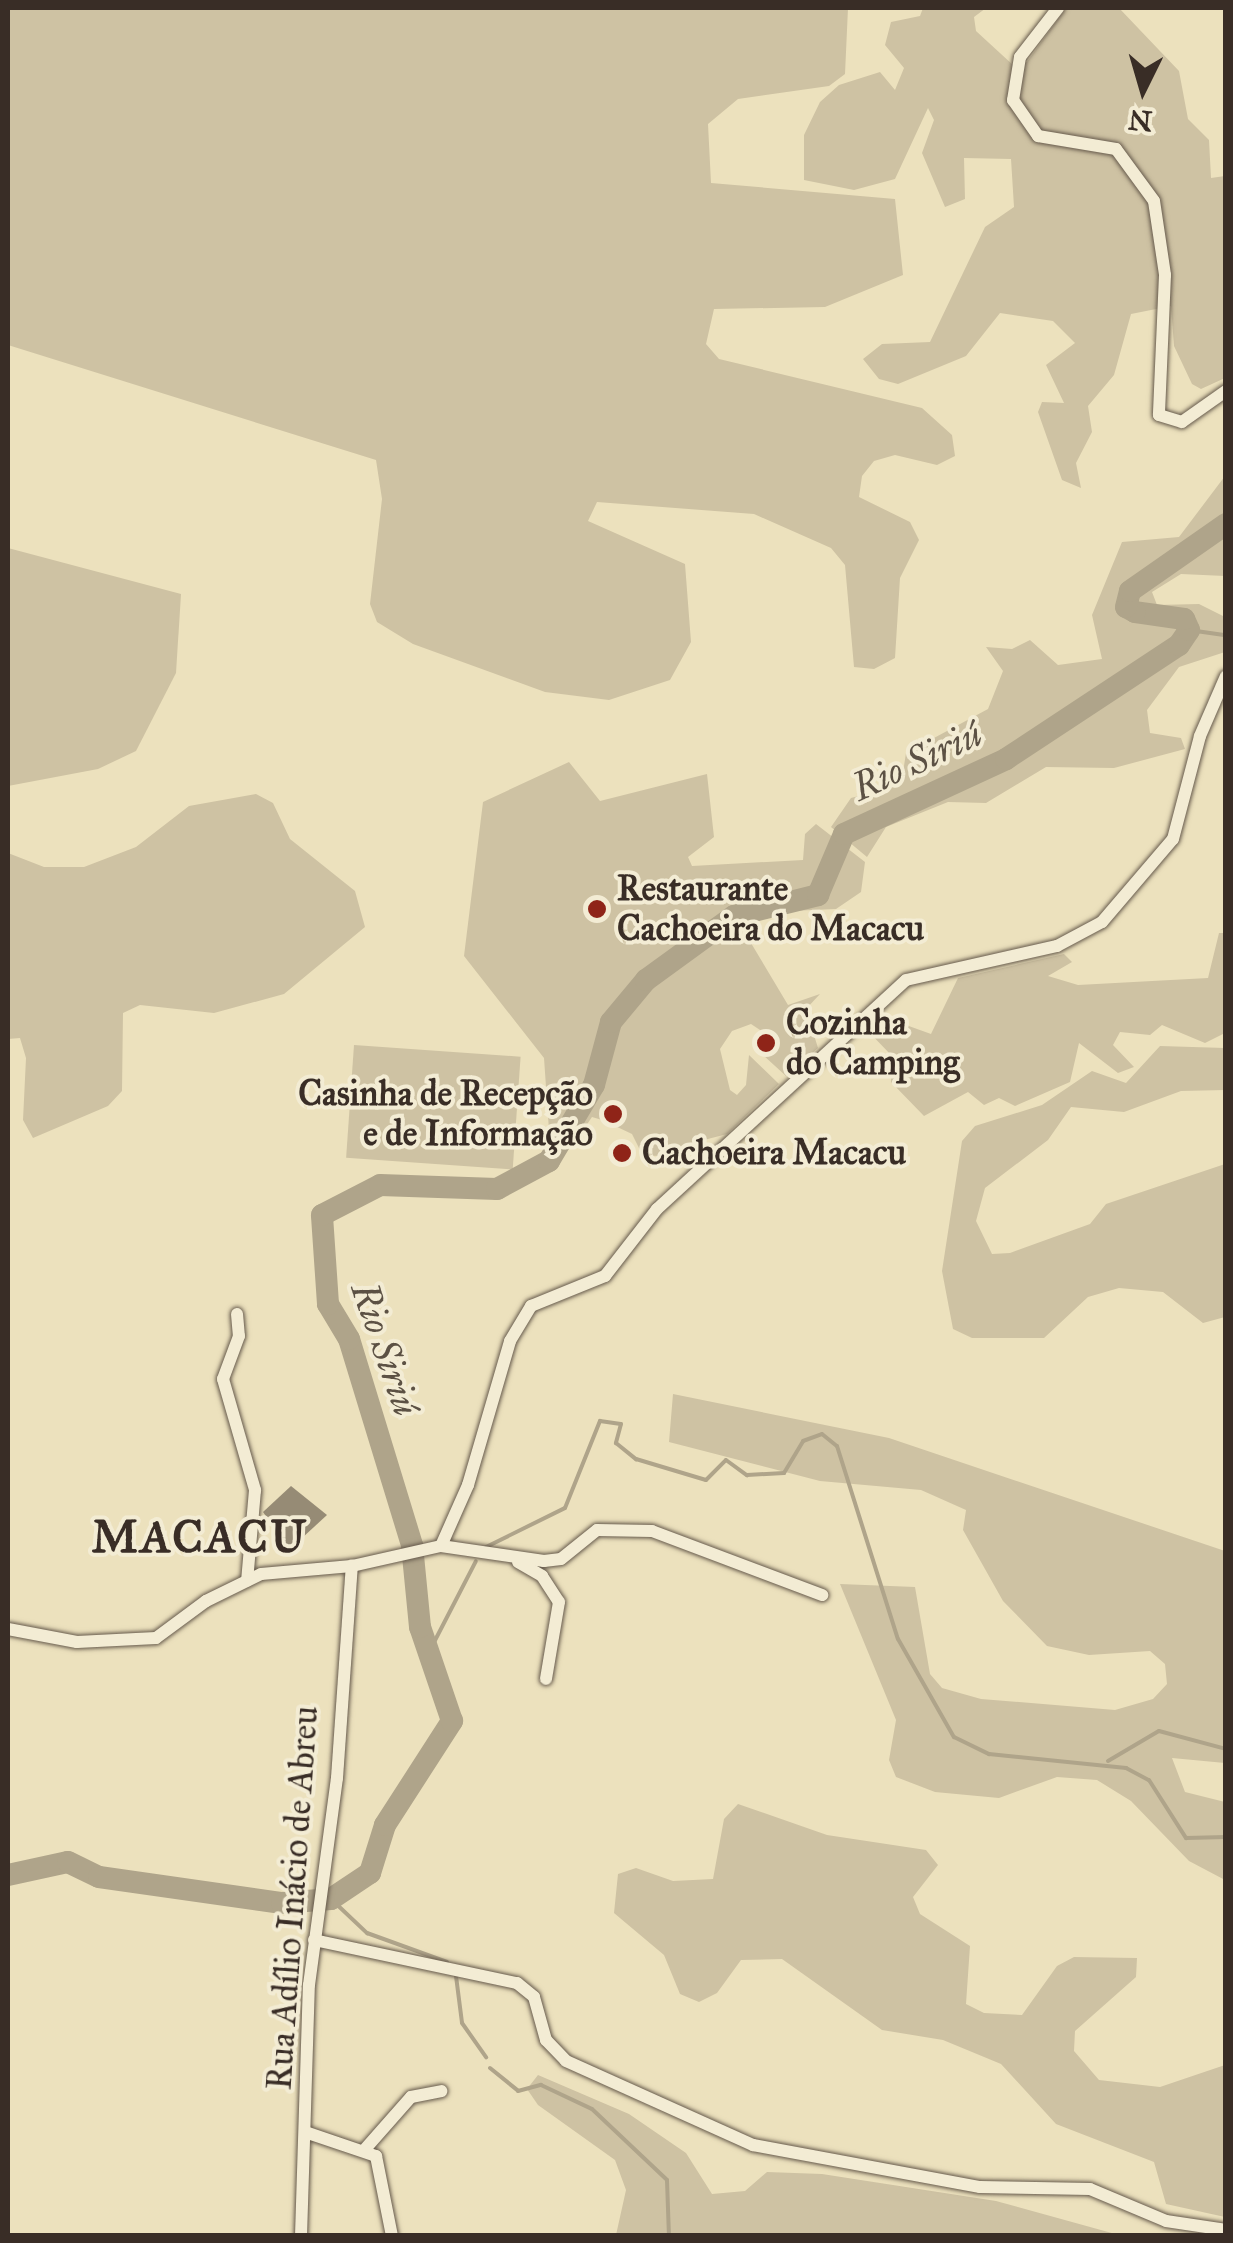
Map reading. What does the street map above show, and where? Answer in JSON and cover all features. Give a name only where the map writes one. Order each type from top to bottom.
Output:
[{"type":"street","points":[[1058,8],[1020,57],[1013,100],[1038,136],[1116,150],[1154,202],[1165,275],[1159,415],[1182,422],[1226,391]]},
{"type":"street","points":[[441,1546],[462,1503],[510,1341],[531,1306],[605,1276],[648,1219],[734,1134],[906,980],[1056,946],[1102,922],[1174,839],[1200,736],[1226,676]]},
{"type":"street","points":[[236,1314],[240,1336],[224,1379],[255,1490],[247,1580]]},
{"type":"street","points":[[8,1629],[77,1642],[156,1638],[247,1580],[276,1570],[352,1566],[441,1546],[516,1561],[561,1560],[597,1530],[652,1531],[822,1595]]},
{"type":"street","points":[[516,1561],[542,1576],[559,1602],[546,1679]]},
{"type":"street","name":"Rua Adílio Inácio de Abreu","points":[[301,2236],[314,1940],[352,1566]]},
{"type":"street","points":[[314,1940],[517,1983],[534,1997],[546,2040],[566,2061],[753,2144],[980,2187],[1090,2189],[1166,2221],[1226,2230]]},
{"type":"street","points":[[366,2148],[411,2097],[442,2091]]},
{"type":"street","points":[[308,2133],[366,2148],[383,2174],[392,2236]]},
{"type":"shaded area","points":[[8,8],[848,8],[845,74],[829,86],[738,99],[708,124],[711,183],[895,199],[903,275],[825,307],[714,309],[706,344],[719,359],[922,408],[952,435],[955,456],[937,465],[895,455],[874,461],[862,476],[859,497],[910,522],[919,540],[900,578],[895,658],[874,669],[854,667],[845,565],[831,548],[754,514],[597,502],[588,521],[685,564],[691,642],[670,680],[609,700],[545,692],[413,644],[377,622],[370,604],[382,499],[376,460],[8,345]]},
{"type":"shaded area","points":[[923,8],[986,8],[974,17],[976,31],[1013,65],[1027,62],[1066,8],[1119,8],[1179,71],[1188,119],[1209,140],[1211,178],[1225,176],[1225,378],[1201,389],[1192,384],[1174,346],[1171,306],[1131,314],[1114,375],[1088,406],[1092,432],[1076,463],[1081,488],[1062,480],[1038,412],[1042,402],[1064,403],[1046,365],[1075,343],[1053,321],[1000,313],[966,356],[898,384],[879,379],[863,359],[882,344],[930,342],[985,227],[1014,207],[1011,159],[964,158],[965,199],[945,207],[922,153],[934,120],[928,108],[895,179],[854,190],[804,180],[804,135],[820,102],[839,85],[880,72],[895,90],[904,68],[885,45],[891,22],[920,16]]},
{"type":"shaded area","points":[[1225,476],[1225,576],[1181,574],[1152,592],[1157,605],[1199,604],[1225,617],[1225,652],[1179,667],[1147,710],[1150,733],[1181,738],[1185,749],[1114,768],[1046,767],[986,803],[948,802],[886,827],[867,857],[831,827],[851,798],[901,785],[906,753],[988,709],[1003,671],[986,647],[1012,649],[1030,640],[1058,665],[1102,659],[1092,615],[1122,542],[1179,537]]},
{"type":"shaded area","points":[[8,548],[181,594],[176,673],[136,751],[98,769],[8,786]]},
{"type":"shaded area","points":[[569,762],[600,801],[707,774],[714,837],[688,857],[692,866],[803,860],[805,834],[816,824],[865,862],[861,892],[836,909],[766,912],[742,928],[788,1005],[820,994],[806,1009],[818,1048],[786,1076],[763,1055],[774,1044],[763,1032],[751,1024],[732,1031],[720,1049],[730,1090],[737,1095],[746,1085],[749,1055],[779,1084],[727,1134],[704,1140],[698,1155],[643,1156],[632,1134],[613,1125],[620,1114],[611,1108],[602,1120],[592,1117],[575,1142],[549,1130],[544,1058],[464,956],[483,802]]},
{"type":"shaded area","points":[[256,794],[273,803],[290,839],[355,891],[365,927],[284,994],[214,1013],[140,1005],[123,1013],[122,1091],[108,1106],[33,1138],[23,1120],[26,1058],[20,1038],[8,1039],[8,853],[44,867],[84,867],[136,847],[189,806]]},
{"type":"shaded area","points":[[1219,933],[1225,933],[1225,1033],[1205,1043],[1162,1025],[1150,1035],[1120,1032],[1113,1045],[1134,1067],[1118,1073],[1079,1043],[1070,1082],[1015,1106],[999,1098],[984,1105],[968,1092],[924,1116],[891,1082],[892,1056],[866,1029],[906,1025],[931,1034],[958,978],[1064,954],[1072,962],[1048,976],[1078,985],[1208,978]]},
{"type":"shaded area","points":[[354,1045],[521,1057],[513,1169],[346,1158]]},
{"type":"shaded area","points":[[1160,1046],[1225,1048],[1225,1090],[1181,1091],[1124,1112],[1071,1107],[1048,1140],[985,1188],[976,1221],[992,1254],[1010,1253],[1090,1224],[1106,1204],[1225,1164],[1225,1317],[1203,1323],[1163,1292],[1119,1288],[1088,1297],[1044,1338],[972,1338],[953,1329],[942,1271],[962,1141],[975,1126],[1042,1105],[1092,1071],[1126,1083]]},
{"type":"shaded area","points":[[673,1394],[889,1438],[1225,1551],[1225,1763],[1172,1758],[1185,1792],[1225,1802],[1225,1880],[1189,1861],[1131,1801],[1097,1780],[1057,1777],[999,1798],[935,1792],[896,1777],[889,1760],[896,1720],[840,1584],[915,1587],[930,1674],[942,1688],[981,1699],[1115,1710],[1153,1699],[1167,1684],[1165,1664],[1150,1651],[1089,1655],[1047,1646],[1003,1601],[963,1530],[966,1510],[921,1490],[820,1481],[669,1442]]},
{"type":"shaded area","points":[[738,1804],[827,1835],[926,1850],[938,1865],[913,1897],[920,1914],[970,1946],[966,2004],[984,2013],[1022,2015],[1057,1966],[1074,1957],[1137,1958],[1136,1977],[1075,2031],[1074,2051],[1099,2080],[1160,2087],[1225,2065],[1225,2217],[1166,2204],[1154,2162],[1056,2124],[1001,2064],[943,2040],[882,2030],[782,1959],[741,1960],[717,1993],[699,2002],[680,1994],[664,1955],[614,1913],[618,1874],[636,1868],[673,1881],[713,1879],[724,1819]]},
{"type":"shaded area","points":[[538,2075],[629,2114],[686,2153],[712,2194],[745,2191],[767,2172],[822,2174],[996,2201],[1119,2235],[616,2235],[626,2190],[615,2160],[538,2105],[527,2089]]},
{"type":"building","points":[[291,1486],[327,1515],[289,1550],[263,1512]]},
{"type":"waterway","name":"Rio Siriú","points":[[8,1875],[68,1862],[99,1877],[282,1903],[331,1899],[370,1873],[385,1825],[452,1721],[420,1627],[412,1545],[349,1339],[328,1304],[322,1215],[380,1185],[497,1189],[549,1161],[594,1085],[611,1022],[646,980],[734,916],[818,895],[844,834],[1006,759],[1179,645],[1189,630],[1184,619],[1135,612],[1126,607],[1130,591],[1226,524]]},
{"type":"waterway","points":[[1189,630],[1226,635]]},
{"type":"waterway","points":[[484,1548],[565,1508],[600,1421],[621,1424],[616,1443],[636,1459],[706,1480],[726,1460],[747,1475],[784,1473],[803,1441],[822,1434],[837,1446],[898,1639],[954,1737],[989,1754],[1126,1768],[1149,1780],[1186,1838],[1226,1837]]},
{"type":"waterway","points":[[429,1652],[476,1561]]},
{"type":"waterway","points":[[1108,1761],[1159,1731],[1226,1749]]},
{"type":"waterway","points":[[331,1899],[367,1933],[447,1962]]},
{"type":"waterway","points":[[456,1976],[462,2023],[486,2057]]},
{"type":"waterway","points":[[490,2068],[518,2091],[541,2085],[592,2109],[667,2180],[669,2236]]},
{"type":"place","name":"Restaurante Cachoeira do Macacu","points":[[597,909]]},
{"type":"place","name":"Cozinha do Camping","points":[[766,1043]]},
{"type":"place","name":"Casinha de Recepção e de Informação","points":[[613,1114]]},
{"type":"place","name":"Cachoeira Macacu","points":[[622,1153]]},
{"type":"district","name":"MACACU","points":[[200,1537]]}]
